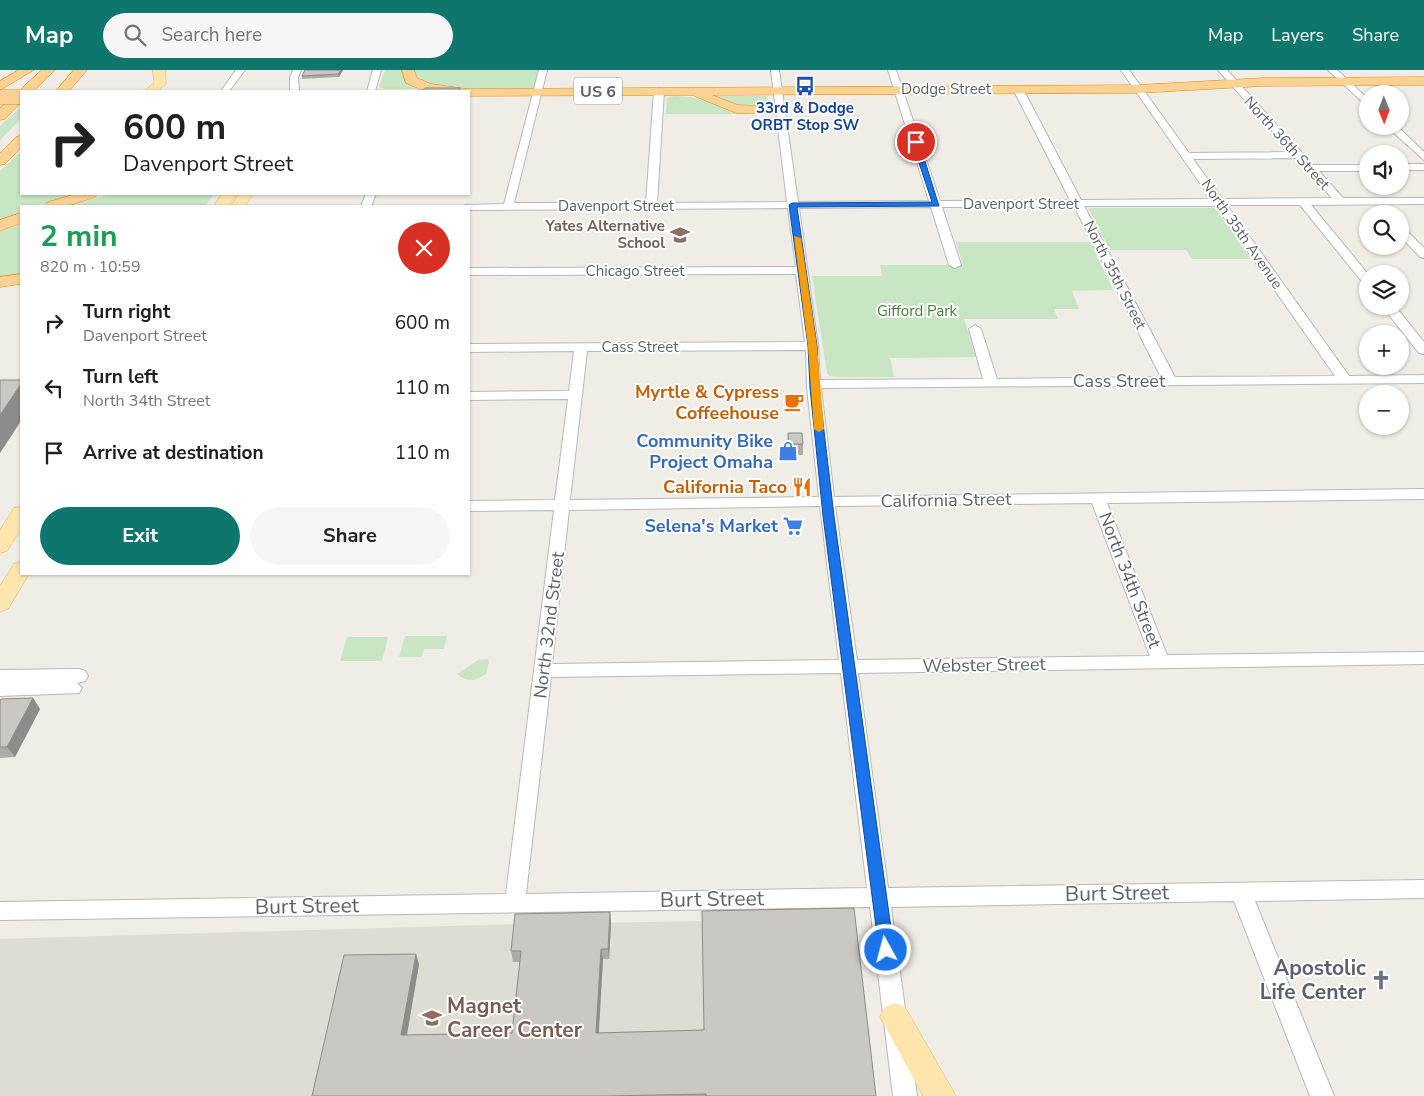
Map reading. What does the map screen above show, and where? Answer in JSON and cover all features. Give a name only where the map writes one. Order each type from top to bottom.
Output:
[{"type":"highway","points":[[0,86],[28,70]]},
{"type":"highway","points":[[28,90],[49,70]]},
{"type":"highway","points":[[63,90],[81,70]]},
{"type":"highway","points":[[79,90],[91,70]]},
{"type":"highway","points":[[408,70],[408,75],[414,83],[431,89],[448,90]]},
{"type":"highway","name":"Dodge Street","points":[[472,92],[1138,89],[1234,84],[1424,81]]},
{"type":"highway","points":[[405,90],[411,88],[414,83]]},
{"type":"highway","points":[[664,91],[707,96],[726,106],[739,110],[780,110]]},
{"type":"highway","points":[[0,97],[20,96]]},
{"type":"highway","points":[[0,116],[20,97]]},
{"type":"highway","points":[[0,150],[20,134]]},
{"type":"highway","points":[[0,161],[20,141]]},
{"type":"highway","points":[[55,205],[87,195]]},
{"type":"highway","points":[[0,226],[20,218]]},
{"type":"highway","points":[[0,282],[20,279]]},
{"type":"main road","points":[[151,90],[160,84],[160,70]]},
{"type":"main road","points":[[0,546],[20,516]]},
{"type":"main road","points":[[0,604],[20,571]]},
{"type":"main road","points":[[895,1017],[940,1096]]},
{"type":"street","points":[[226,90],[241,70]]},
{"type":"street","points":[[295,88],[294,78],[297,70]]},
{"type":"street","points":[[371,90],[377,70]]},
{"type":"street","points":[[508,207],[543,70]]},
{"type":"street","points":[[775,70],[812,346],[814,384],[828,502],[905,1096]]},
{"type":"street","points":[[892,70],[955,265]]},
{"type":"street","name":"North 35th Avenue","points":[[1125,70],[1345,380]]},
{"type":"street","name":"North 36th Street","points":[[1222,70],[1341,202]]},
{"type":"street","points":[[1332,70],[1359,95]]},
{"type":"street","name":"North 35th Street","points":[[1018,89],[1170,381]]},
{"type":"street","points":[[651,206],[664,91]]},
{"type":"street","points":[[1401,135],[1424,157]]},
{"type":"street","points":[[1186,156],[1298,155]]},
{"type":"street","points":[[1409,167],[1424,167]]},
{"type":"street","points":[[1310,168],[1359,168]]},
{"type":"street","name":"Davenport Street","points":[[470,207],[1424,201]]},
{"type":"street","name":"North 36th Street","points":[[1303,202],[1359,270]]},
{"type":"street","points":[[1374,202],[1377,205]]},
{"type":"street","points":[[1409,239],[1424,255]]},
{"type":"street","name":"Chicago Street","points":[[470,272],[802,270]]},
{"type":"street","points":[[1395,315],[1424,350]]},
{"type":"street","points":[[975,329],[991,382]]},
{"type":"street","name":"Cass Street","points":[[470,348],[812,346]]},
{"type":"street","name":"North 32nd Street","points":[[515,902],[564,505],[581,348]]},
{"type":"street","name":"Cass Street","points":[[814,384],[1424,379]]},
{"type":"street","points":[[470,396],[576,395]]},
{"type":"street","name":"California Street","points":[[470,506],[1424,494]]},
{"type":"street","name":"North 34th Street","points":[[1098,498],[1162,662]]},
{"type":"street","name":"Webster Street","points":[[544,671],[1424,658]]},
{"type":"street","points":[[0,677],[76,682],[0,689]]},
{"type":"street","name":"Burt Street","points":[[0,911],[1424,889]]},
{"type":"street","points":[[1241,892],[1322,1096]]},
{"type":"shaded area","name":"Magnet Career Center","points":[[852,919],[875,1096],[0,1096],[0,939],[517,924]]},
{"type":"green space","points":[[385,70],[543,70],[538,88],[385,89],[379,87]]},
{"type":"green space","points":[[674,96],[702,98],[770,114],[666,114],[667,98]]},
{"type":"green space","points":[[715,96],[766,96],[770,106],[738,109]]},
{"type":"green space","points":[[20,108],[20,120],[0,140],[0,126]]},
{"type":"green space","points":[[20,152],[20,195],[70,195],[39,205],[20,205],[20,212],[0,219],[0,171]]},
{"type":"green space","points":[[106,195],[213,195],[206,205],[72,205]]},
{"type":"green space","name":"Gifford Park","points":[[1088,208],[1215,208],[1251,259],[1192,259],[1186,250],[1094,250],[1113,290],[1072,291],[1079,309],[1054,309],[1058,319],[964,319],[976,357],[890,358],[894,377],[837,377],[830,376],[827,373],[812,276],[882,276],[880,265],[963,265],[956,242],[1106,242]]},
{"type":"green space","points":[[20,224],[20,277],[0,280],[0,232]]},
{"type":"green space","points":[[405,636],[447,636],[444,649],[424,649],[422,657],[399,657]]},
{"type":"green space","points":[[347,637],[388,637],[382,661],[340,661]]},
{"type":"green space","points":[[487,659],[489,662],[486,674],[478,678],[468,680],[457,674],[478,660]]},
{"type":"building","points":[[305,70],[341,70],[338,74],[302,76]]},
{"type":"building","points":[[426,88],[460,88],[459,90],[423,90]]},
{"type":"building","points":[[0,380],[20,380],[20,385],[0,415]]},
{"type":"building","points":[[788,433],[802,433],[803,444],[789,444]]},
{"type":"building","points":[[33,698],[7,747],[0,747],[1,699]]},
{"type":"building","name":"Magnet Career Center","points":[[854,908],[876,1096],[706,1096],[706,1094],[312,1096],[344,955],[416,954],[401,1035],[512,1033],[521,951],[511,951],[515,914],[610,912],[608,949],[601,949],[596,1033],[704,1030],[702,911]]},
{"type":"slow traffic","points":[[797,238],[812,346],[814,388],[819,429]]},
{"type":"place","name":"33rd & Dodge ORBT Stop SW","points":[[805,86]]},
{"type":"place","name":"Yates Alternative School","points":[[680,235]]},
{"type":"place","name":"Myrtle & Cypress Coffeehouse","points":[[794,402]]},
{"type":"place","name":"Community Bike Project Omaha","points":[[788,451]]},
{"type":"place","name":"California Taco","points":[[802,487]]},
{"type":"place","name":"Selena's Market","points":[[793,526]]},
{"type":"place","name":"Apostolic Life Center","points":[[1381,980]]},
{"type":"place","name":"Magnet Career Center","points":[[432,1018]]},
{"type":"route","points":[[886,950],[829,516],[814,388],[812,346],[792,205],[936,204],[916,142]]}]
